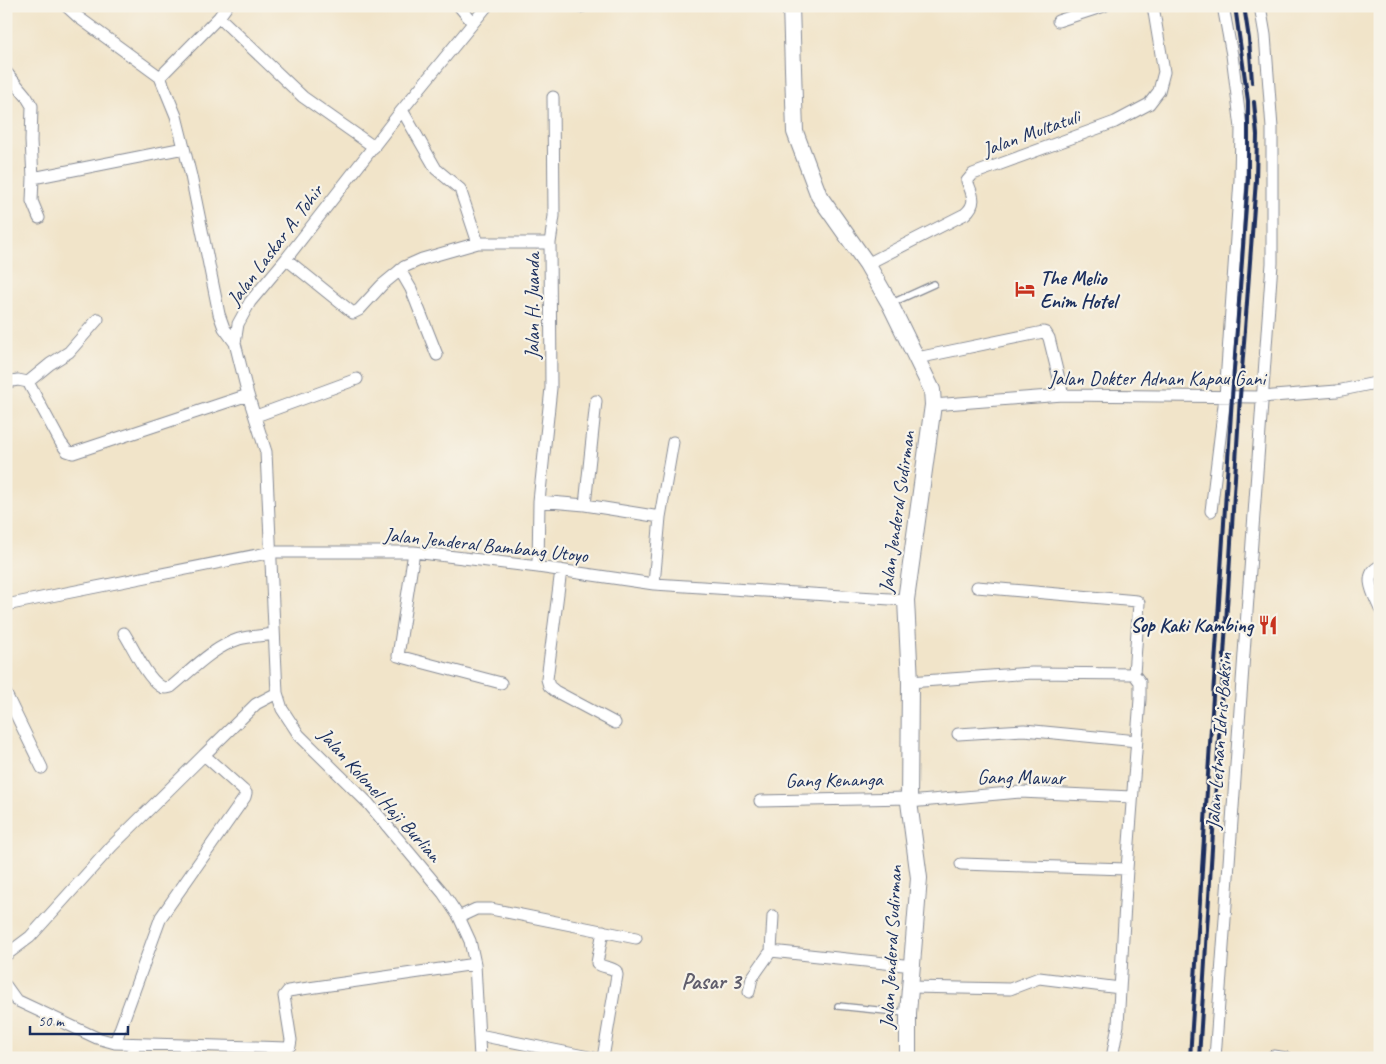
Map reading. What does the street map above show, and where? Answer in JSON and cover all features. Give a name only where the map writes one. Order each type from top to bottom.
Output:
[{"type":"main road","name":"Jalan Jenderal Sudirman","points":[[791,6],[795,132],[819,196],[868,264],[890,304],[932,390],[933,405],[906,600],[910,682],[909,800],[920,878],[908,1013],[908,1058]]},
{"type":"street","points":[[66,6],[78,17],[160,77],[176,116],[191,176],[216,305],[221,321],[235,343]]},
{"type":"street","points":[[160,77],[220,17],[227,6]]},
{"type":"street","points":[[459,6],[473,23]]},
{"type":"street","name":"Jalan Laskar A. Tohir","points":[[272,552],[266,452],[248,395],[235,343],[238,324],[250,302],[286,260],[402,110],[487,6]]},
{"type":"street","points":[[1058,21],[1104,6]]},
{"type":"street","name":"Jalan Multatuli","points":[[868,264],[965,214],[971,208],[973,200],[968,181],[972,174],[1115,122],[1149,104],[1159,90],[1164,72],[1153,6]]},
{"type":"street","points":[[1211,511],[1225,397],[1240,180],[1241,128],[1232,55],[1223,6]]},
{"type":"street","name":"Jalan Letnan Idris Baksin","points":[[1215,1058],[1272,263],[1272,128],[1265,35],[1260,6]]},
{"type":"street","points":[[220,17],[303,97],[374,148]]},
{"type":"street","points":[[6,72],[32,106],[32,201],[39,218]]},
{"type":"street","points":[[550,243],[554,216],[552,97]]},
{"type":"street","points":[[402,110],[436,169],[460,189],[478,243]]},
{"type":"street","points":[[33,178],[184,148]]},
{"type":"street","name":"Jalan H. Juanda","points":[[286,260],[353,313],[359,310],[382,285],[400,270],[422,259],[478,243],[550,243],[551,388],[539,501],[538,567]]},
{"type":"street","points":[[400,270],[411,289],[437,354]]},
{"type":"street","points":[[28,382],[50,364],[69,352],[98,319]]},
{"type":"street","points":[[917,358],[1043,332],[1049,338],[1062,395]]},
{"type":"street","points":[[256,416],[357,379]]},
{"type":"street","points":[[6,382],[18,380],[28,382],[61,442],[72,453],[248,395]]},
{"type":"street","name":"Jalan Dokter Adnan Kapau Gani","points":[[933,405],[1062,395],[1261,397],[1337,391],[1380,382]]},
{"type":"street","points":[[585,505],[596,401]]},
{"type":"street","points":[[654,584],[660,517],[673,442]]},
{"type":"street","points":[[539,501],[585,505],[660,517]]},
{"type":"street","name":"Jalan Jenderal Bambang Utoyo","points":[[6,605],[272,552],[414,552],[561,570],[654,584],[906,600]]},
{"type":"street","name":"Jalan Kolonel Haji Burlian","points":[[272,552],[277,693],[282,709],[299,735],[368,803],[443,893],[459,917],[470,941],[475,964],[480,1058]]},
{"type":"street","points":[[414,552],[398,656],[501,683]]},
{"type":"street","points":[[1380,566],[1374,569],[1370,575],[1370,585],[1380,609]]},
{"type":"street","points":[[561,570],[547,679],[555,691],[615,722]]},
{"type":"street","points":[[977,587],[1139,603],[1134,674],[1140,682],[1140,699],[1127,869],[1118,1025],[1112,1058]]},
{"type":"street","points":[[124,633],[151,677],[159,686],[165,688],[171,687],[208,655],[226,644],[241,638],[274,634]]},
{"type":"street","points":[[910,682],[1032,673],[1134,674]]},
{"type":"street","points":[[6,955],[30,937],[112,846],[256,704],[277,693]]},
{"type":"street","points":[[6,694],[42,768]]},
{"type":"street","points":[[958,734],[1024,730],[1137,741]]},
{"type":"street","points":[[115,1043],[161,917],[245,797],[246,793],[204,755]]},
{"type":"street","name":"Gang Mawar","points":[[909,800],[1020,792],[1132,797]]},
{"type":"street","name":"Gang Kenanga","points":[[760,801],[909,800]]},
{"type":"street","points":[[961,864],[1127,869]]},
{"type":"street","points":[[459,917],[476,910],[491,909],[636,938]]},
{"type":"street","points":[[749,992],[752,978],[770,951],[773,916]]},
{"type":"street","points":[[603,930],[597,963],[599,966],[613,968],[617,975],[603,1058]]},
{"type":"street","points":[[770,951],[913,966]]},
{"type":"street","points":[[6,986],[16,1000],[97,1038],[115,1043],[272,1053],[287,1048],[291,1043],[284,996],[288,991],[475,964]]},
{"type":"street","points":[[911,987],[1010,989],[1039,978],[1120,988]]},
{"type":"street","points":[[479,1034],[594,1058]]},
{"type":"street","points":[[131,1058],[133,1044]]},
{"type":"street","points":[[1271,1058],[1273,1056],[1286,1058]]},
{"type":"lane","points":[[890,304],[934,284]]},
{"type":"lane","points":[[838,1006],[908,1013]]},
{"type":"railway","points":[[1190,1058],[1232,397],[1248,179],[1248,101],[1235,6]]},
{"type":"railway","points":[[1244,6],[1249,39],[1252,82]]},
{"type":"railway","points":[[1199,1058],[1240,397],[1256,180],[1257,135],[1254,102]]},
{"type":"place","name":"The Melio Enim Hotel","points":[[1025,289]]},
{"type":"place","name":"Sop Kaki Kambing","points":[[1268,625]]},
{"type":"district","name":"Pasar 3","points":[[711,982]]}]
